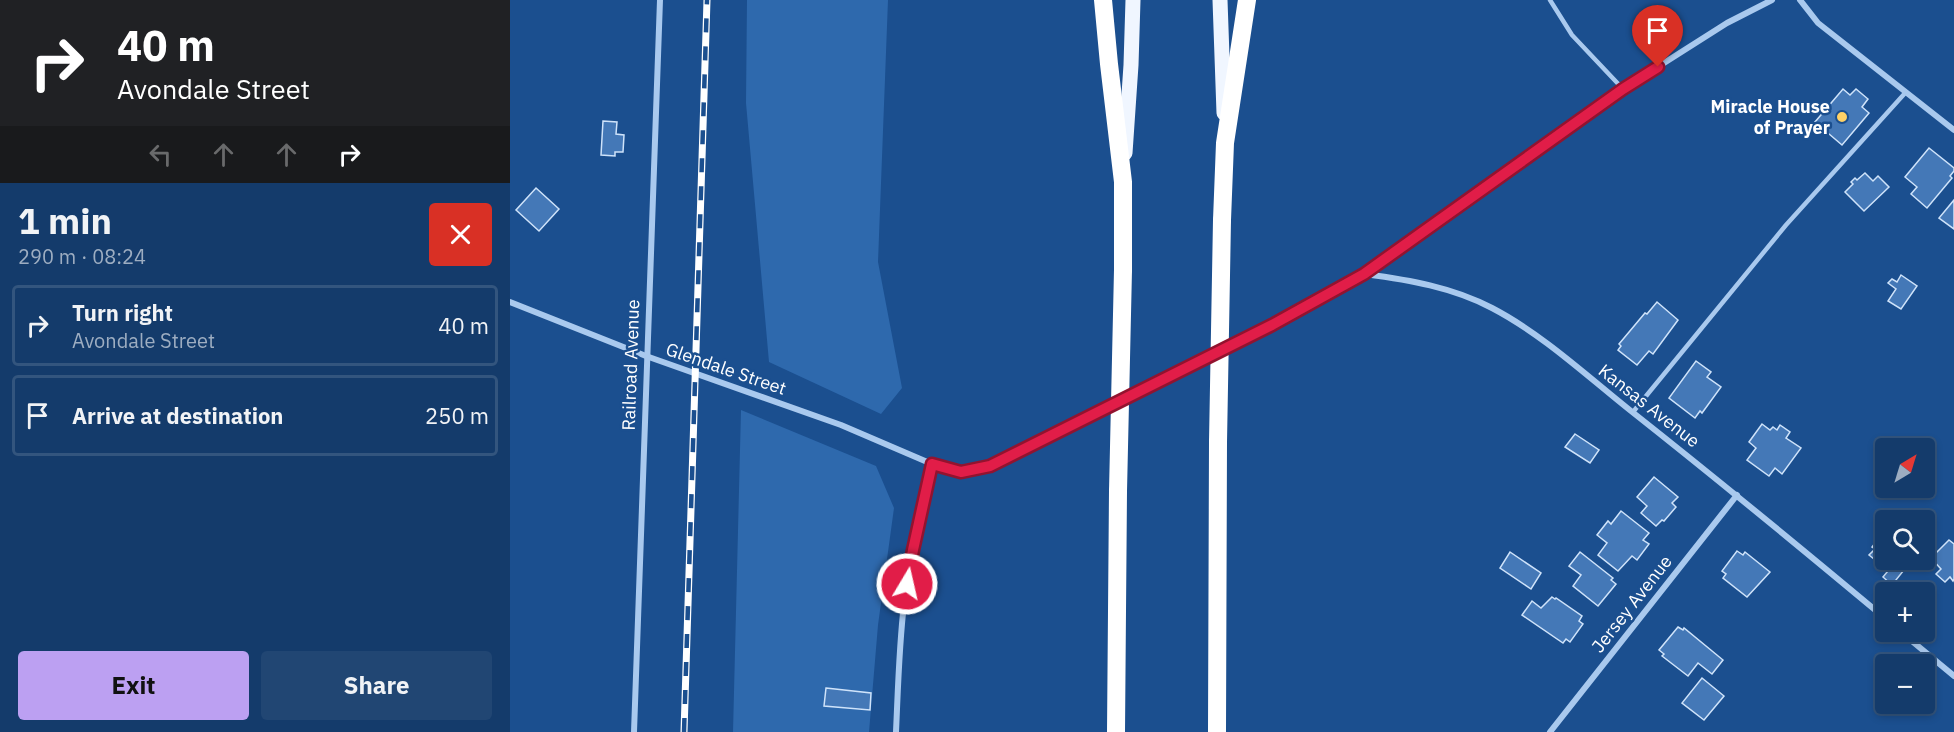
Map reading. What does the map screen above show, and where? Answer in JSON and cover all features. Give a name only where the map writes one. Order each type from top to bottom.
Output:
[{"type":"highway","points":[[1103,0],[1108,64],[1123,182],[1116,732]]},
{"type":"highway","points":[[1217,732],[1218,442],[1225,143],[1247,0]]},
{"type":"main road","points":[[1123,182],[1133,0]]},
{"type":"main road","points":[[1220,0],[1225,143]]},
{"type":"street","name":"Railroad Avenue","points":[[634,732],[660,0]]},
{"type":"street","name":"Glendale Street","points":[[510,302],[646,356],[841,425],[932,464],[961,472],[990,466],[1272,325],[1364,274],[1623,89],[1727,23],[1772,0]]},
{"type":"street","points":[[1800,0],[1818,22],[1954,130]]},
{"type":"street","name":"Kansas Avenue","points":[[1364,274],[1439,287],[1492,308],[1530,332],[1737,495],[1875,610]]},
{"type":"street","points":[[896,732],[904,602],[932,464]]},
{"type":"street","name":"Jersey Avenue","points":[[1550,732],[1737,495]]},
{"type":"street","points":[[1913,642],[1954,676]]},
{"type":"lane","points":[[1550,0],[1572,35],[1623,89]]},
{"type":"lane","points":[[1633,412],[1786,225],[1906,92]]},
{"type":"shaded area","points":[[747,0],[888,0],[878,262],[902,388],[881,414],[769,362],[746,103]]},
{"type":"shaded area","points":[[741,410],[876,466],[894,508],[878,625],[869,732],[733,732]]},
{"type":"building","name":"Miracle House of Prayer","points":[[1843,89],[1850,95],[1856,89],[1868,99],[1862,107],[1869,113],[1842,145],[1815,122]]},
{"type":"building","points":[[603,121],[617,122],[616,134],[624,135],[623,152],[615,152],[615,156],[601,155]]},
{"type":"building","points":[[1929,148],[1954,168],[1954,171],[1950,176],[1952,178],[1927,208],[1911,194],[1917,187],[1905,177]]},
{"type":"building","points":[[1865,173],[1873,181],[1878,176],[1889,187],[1864,211],[1845,192],[1853,184],[1851,182],[1855,178],[1857,180]]},
{"type":"building","points":[[536,188],[559,209],[539,231],[516,210]]},
{"type":"building","points":[[1954,200],[1954,229],[1939,218]]},
{"type":"building","points":[[1901,275],[1917,286],[1901,309],[1888,301],[1896,289],[1888,283],[1892,279],[1897,282]]},
{"type":"building","points":[[1657,302],[1678,320],[1653,354],[1649,351],[1637,365],[1618,350],[1621,346],[1619,344]]},
{"type":"building","points":[[1696,361],[1711,372],[1707,377],[1721,387],[1702,413],[1700,411],[1695,418],[1669,398]]},
{"type":"building","points":[[1762,424],[1770,430],[1773,427],[1777,430],[1780,425],[1790,432],[1786,438],[1801,448],[1782,474],[1775,468],[1769,476],[1747,460],[1756,448],[1749,442]]},
{"type":"building","points":[[1575,434],[1599,450],[1590,463],[1565,447]]},
{"type":"building","points":[[1654,477],[1678,497],[1672,503],[1676,507],[1664,521],[1662,520],[1656,526],[1641,513],[1647,506],[1637,497]]},
{"type":"building","points":[[1621,511],[1649,533],[1643,540],[1649,544],[1637,560],[1632,556],[1618,571],[1598,555],[1607,543],[1597,535],[1608,521],[1611,524]]},
{"type":"building","points":[[1949,540],[1954,544],[1953,581],[1950,577],[1945,582],[1936,574],[1941,569],[1935,562],[1935,554]]},
{"type":"building","points":[[1875,549],[1875,560],[1869,555]]},
{"type":"building","points":[[1737,551],[1743,555],[1745,552],[1770,572],[1747,597],[1723,578],[1726,574],[1722,571]]},
{"type":"building","points":[[1510,552],[1541,573],[1531,589],[1500,568]]},
{"type":"building","points":[[1580,552],[1613,578],[1611,580],[1616,584],[1598,606],[1573,586],[1581,575],[1569,566]]},
{"type":"building","points":[[1889,570],[1904,570],[1894,582],[1889,582],[1883,577]]},
{"type":"building","points":[[1552,597],[1582,616],[1579,621],[1583,624],[1570,642],[1566,639],[1563,643],[1522,615],[1532,601],[1541,608]]},
{"type":"building","points":[[1678,627],[1683,630],[1684,628],[1723,660],[1712,674],[1698,663],[1688,676],[1662,656],[1664,654],[1659,650]]},
{"type":"building","points":[[1702,678],[1724,696],[1704,720],[1682,703]]},
{"type":"building","points":[[826,688],[871,693],[870,710],[824,706]]},
{"type":"railway","points":[[684,732],[707,0]]},
{"type":"place","name":"Miracle House of Prayer","points":[[1842,117]]},
{"type":"route","points":[[907,584],[932,464],[961,472],[990,466],[1272,325],[1364,274],[1623,89],[1658,67]]}]
